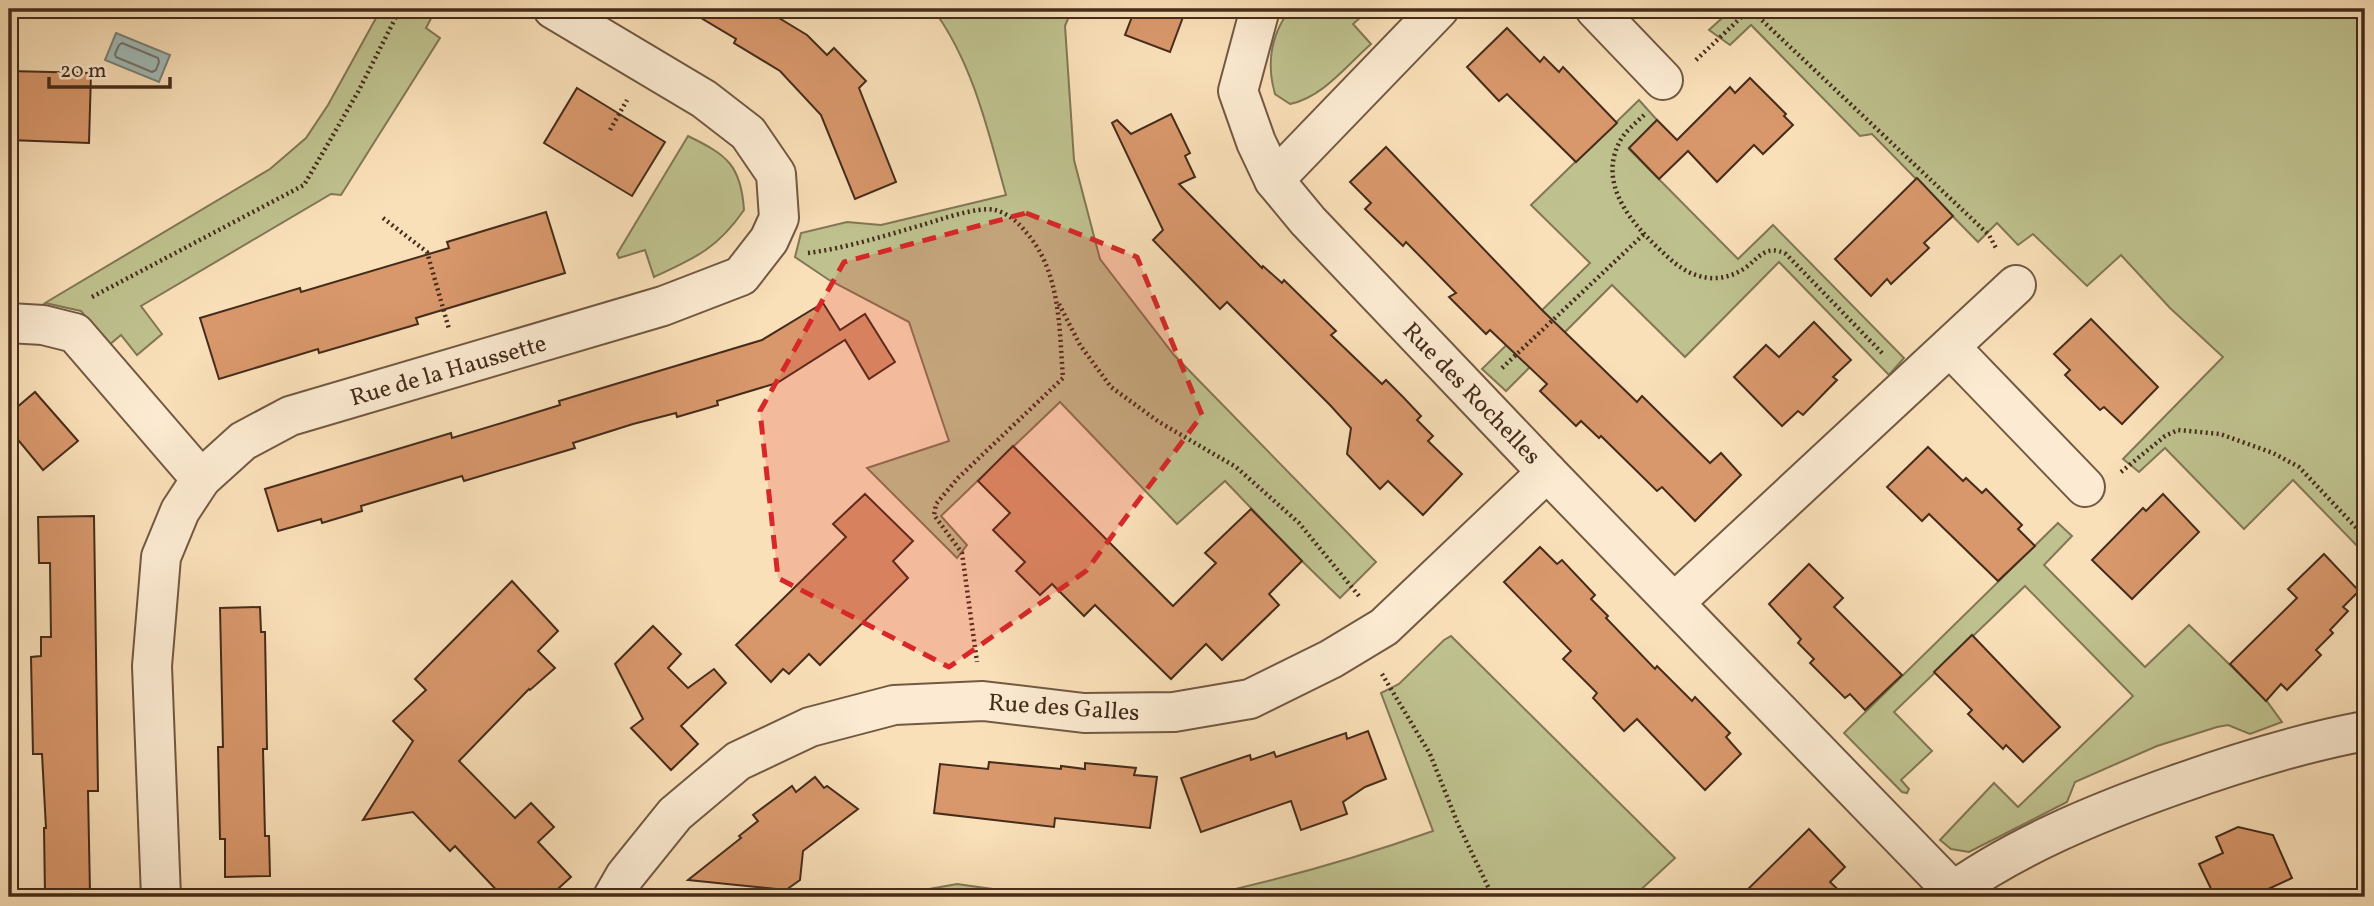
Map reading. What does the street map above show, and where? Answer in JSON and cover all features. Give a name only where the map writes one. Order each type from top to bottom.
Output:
[{"type":"street","name":"Rue de la Haussette","points":[[161,897],[152,666],[161,557],[180,511],[201,479],[243,442],[290,416],[663,306],[741,276],[769,240],[779,218],[776,174],[748,133],[704,99],[554,9]]},
{"type":"street","name":"Rue des Rochelles","points":[[1260,9],[1238,91],[1256,142],[1274,180],[1308,221],[1949,894]]},
{"type":"street","points":[[1274,180],[1439,9]]},
{"type":"street","points":[[1595,9],[1657,94]]},
{"type":"street","points":[[1674,603],[2017,285]]},
{"type":"street","points":[[26,324],[75,333],[201,479]]},
{"type":"street","points":[[1950,347],[2085,487]]},
{"type":"street","name":"Rue des Galles","points":[[613,897],[625,876],[675,814],[738,761],[810,727],[894,705],[983,701],[1084,713],[1174,712],[1250,699],[1331,659],[1373,633],[1547,472]]},
{"type":"street","points":[[1949,894],[2038,842],[2119,805],[2214,771],[2324,739],[2365,731]]},
{"type":"path","points":[[26,324],[304,185],[358,92],[400,9]]},
{"type":"path","points":[[1892,364],[1786,254],[1764,251],[1746,268],[1731,275],[1702,277],[1678,267],[1644,234],[1632,222],[1616,192],[1614,163],[1620,140],[1657,94],[1750,9],[1989,235],[2017,285]]},
{"type":"path","points":[[610,130],[631,94]]},
{"type":"path","points":[[798,255],[874,239],[962,214],[994,210],[1016,220],[1035,241],[1051,275],[1057,301],[1063,378],[958,478],[936,504],[934,515],[962,553],[983,701]]},
{"type":"path","points":[[383,218],[427,252],[458,367]]},
{"type":"path","points":[[1496,375],[1644,234]]},
{"type":"path","points":[[1057,301],[1080,345],[1111,387],[1159,422],[1236,467],[1299,523],[1373,633],[1493,897]]},
{"type":"path","points":[[2085,487],[2123,471],[2165,436],[2178,430],[2220,434],[2273,453],[2299,467],[2365,537]]},
{"type":"highlighted area","points":[[1026,213],[1137,257],[1202,415],[1086,571],[949,667],[778,578],[760,411],[844,262]]},
{"type":"green space","points":[[381,9],[436,9],[426,28],[440,38],[341,195],[331,194],[141,306],[162,334],[137,355],[121,335],[109,345],[81,311],[45,303],[270,169],[306,138],[328,105]]},
{"type":"green space","points":[[933,9],[1072,9],[1065,26],[1074,160],[1100,259],[1174,355],[1376,562],[1340,598],[1225,481],[1177,524],[1060,402],[941,516],[967,545],[957,558],[867,468],[949,441],[909,322],[829,280],[795,257],[801,233],[847,222],[881,225],[1006,195],[986,122],[969,75],[947,30]]},
{"type":"green space","points":[[1290,9],[1370,9],[1353,24],[1371,44],[1324,88],[1290,104],[1275,94],[1271,60],[1278,29]]},
{"type":"green space","points":[[1732,9],[2365,9],[2365,554],[2293,480],[2244,529],[2165,448],[2139,472],[2123,459],[2223,357],[2170,308],[2121,255],[2087,286],[2033,234],[2018,245],[1997,223],[1978,242],[1872,134],[1860,136],[1751,25],[1730,45],[1709,30]]},
{"type":"green space","points":[[1639,100],[1657,120],[1629,149],[1738,259],[1773,225],[1904,358],[1889,375],[1779,262],[1685,357],[1612,285],[1506,391],[1482,369],[1590,263],[1531,205]]},
{"type":"green space","points":[[688,136],[713,149],[730,163],[739,182],[744,210],[724,234],[704,251],[654,277],[645,250],[619,258],[617,254]]},
{"type":"green space","points":[[2058,523],[2072,536],[2044,565],[2145,667],[2189,625],[2266,700],[2282,722],[2250,734],[2228,725],[2217,727],[2157,746],[2075,782],[2067,802],[1969,852],[1951,849],[1940,840],[1994,783],[2018,807],[2133,696],[2025,586],[1894,712],[1932,751],[1901,780],[1909,789],[1907,793],[1902,792],[1844,733]]},
{"type":"green space","points":[[1451,636],[1675,858],[1633,897],[1200,897],[1318,868],[1433,831],[1381,693],[1399,684]]},
{"type":"green space","points":[[957,884],[1049,897],[884,897]]},
{"type":"water","points":[[116,33],[170,55],[159,82],[105,60]]},
{"type":"building","points":[[686,9],[764,9],[807,35],[827,55],[834,48],[866,81],[859,88],[896,182],[855,199],[821,115],[780,71],[734,43],[736,39]]},
{"type":"building","points":[[1135,9],[1186,9],[1170,52],[1125,35]]},
{"type":"building","points":[[1507,28],[1540,62],[1544,57],[1559,72],[1563,67],[1617,123],[1576,162],[1507,94],[1499,101],[1467,67]]},
{"type":"building","points":[[9,71],[91,73],[89,143],[9,140]]},
{"type":"building","points":[[1750,78],[1786,114],[1784,116],[1793,125],[1763,154],[1754,145],[1717,182],[1688,151],[1659,179],[1629,148],[1657,120],[1677,140],[1730,87],[1735,93]]},
{"type":"building","points":[[577,88],[665,142],[632,196],[544,143]]},
{"type":"building","points":[[1171,114],[1190,153],[1185,156],[1195,177],[1179,184],[1262,268],[1263,266],[1282,283],[1284,280],[1336,331],[1331,335],[1382,384],[1386,380],[1403,397],[1421,416],[1417,420],[1433,436],[1428,441],[1462,474],[1423,515],[1388,481],[1380,489],[1347,454],[1351,428],[1227,302],[1220,309],[1153,240],[1163,230],[1112,123],[1117,120],[1131,134]]},
{"type":"building","points":[[1386,147],[1542,310],[1637,402],[1642,396],[1710,463],[1721,453],[1741,475],[1695,521],[1662,487],[1657,491],[1601,436],[1599,438],[1581,421],[1576,426],[1540,391],[1547,384],[1490,330],[1486,334],[1449,297],[1456,293],[1406,242],[1403,246],[1365,209],[1371,203],[1350,182]]},
{"type":"building","points":[[1917,178],[1953,216],[1924,243],[1929,248],[1891,284],[1887,279],[1871,296],[1835,259]]},
{"type":"building","points":[[546,212],[565,273],[416,318],[418,324],[319,353],[318,349],[219,379],[200,318],[300,288],[301,292],[449,248],[447,242]]},
{"type":"building","points":[[823,303],[840,330],[865,314],[895,362],[869,379],[845,340],[777,383],[717,401],[718,405],[677,417],[676,413],[633,424],[573,443],[575,448],[464,481],[462,476],[361,506],[362,511],[322,523],[321,519],[278,531],[265,489],[451,433],[452,438],[560,405],[559,401],[762,340]]},
{"type":"building","points":[[2091,319],[2158,387],[2122,424],[2104,407],[2100,410],[2065,375],[2070,370],[2054,354]]},
{"type":"building","points":[[1814,322],[1851,360],[1833,377],[1837,380],[1803,415],[1798,411],[1782,426],[1734,377],[1766,345],[1779,357]]},
{"type":"building","points":[[35,392],[78,441],[43,470],[9,429],[9,414]]},
{"type":"building","points":[[1013,446],[1173,606],[1216,563],[1205,553],[1251,509],[1302,561],[1269,594],[1279,605],[1222,660],[1206,644],[1171,679],[1095,605],[1084,616],[1052,584],[1040,595],[1016,571],[1025,562],[993,530],[1010,513],[978,481]]},
{"type":"building","points":[[1928,447],[1963,481],[1966,478],[1982,493],[1986,489],[2022,525],[2018,529],[2035,546],[1998,581],[1929,514],[1922,521],[1887,487]]},
{"type":"building","points":[[865,494],[913,541],[893,561],[908,578],[820,665],[809,654],[789,674],[783,669],[771,682],[736,645],[846,537],[833,524]]},
{"type":"building","points":[[2163,494],[2199,532],[2132,599],[2092,560],[2143,508],[2146,511]]},
{"type":"building","points":[[94,516],[98,791],[88,791],[90,893],[45,894],[46,828],[42,754],[33,754],[31,657],[41,656],[41,637],[51,637],[50,563],[39,563],[38,517]]},
{"type":"building","points":[[1540,547],[1557,564],[1562,560],[1595,595],[1591,599],[1608,616],[1606,618],[1655,669],[1657,666],[1692,701],[1695,697],[1730,733],[1726,737],[1741,754],[1705,790],[1637,719],[1624,731],[1593,698],[1597,693],[1563,659],[1571,651],[1504,582]]},
{"type":"building","points":[[2324,554],[2359,591],[2343,607],[2348,611],[2330,630],[2333,633],[2316,650],[2321,655],[2287,690],[2281,684],[2266,701],[2230,664],[2297,598],[2288,589]]},
{"type":"building","points":[[1809,564],[1843,598],[1834,607],[1902,675],[1865,710],[1850,694],[1845,698],[1810,663],[1814,659],[1798,643],[1801,639],[1769,604]]},
{"type":"building","points":[[512,581],[558,631],[538,651],[555,668],[529,689],[459,761],[515,818],[531,803],[554,827],[538,842],[571,877],[549,897],[503,897],[455,846],[450,851],[413,812],[363,820],[413,741],[393,721],[426,690],[415,679]]},
{"type":"building","points":[[260,607],[261,632],[265,632],[267,749],[263,749],[265,836],[269,836],[270,876],[225,877],[225,839],[220,839],[218,747],[223,747],[220,608]]},
{"type":"building","points":[[653,626],[681,654],[668,668],[688,688],[714,669],[726,683],[681,726],[698,744],[671,770],[631,728],[643,719],[615,664]]},
{"type":"building","points":[[1972,635],[2060,727],[2023,762],[2006,745],[2003,749],[1968,714],[1972,710],[1934,672]]},
{"type":"building","points":[[1368,731],[1386,779],[1365,787],[1343,802],[1347,814],[1301,830],[1291,801],[1201,832],[1181,778],[1250,755],[1251,760],[1274,752],[1276,757],[1346,733],[1347,739]]},
{"type":"building","points":[[989,762],[1061,769],[1061,766],[1085,769],[1085,763],[1136,768],[1134,775],[1157,777],[1150,828],[1055,818],[1054,827],[934,813],[940,764],[988,769]]},
{"type":"building","points":[[815,777],[824,788],[827,786],[858,809],[803,851],[800,880],[786,890],[688,880],[758,821],[753,815],[792,786],[796,792]]},
{"type":"building","points":[[2238,827],[2273,835],[2292,878],[2251,897],[2215,897],[2199,864],[2223,853],[2216,837]]},
{"type":"building","points":[[1809,829],[1845,867],[1830,882],[1846,897],[1740,897]]}]
